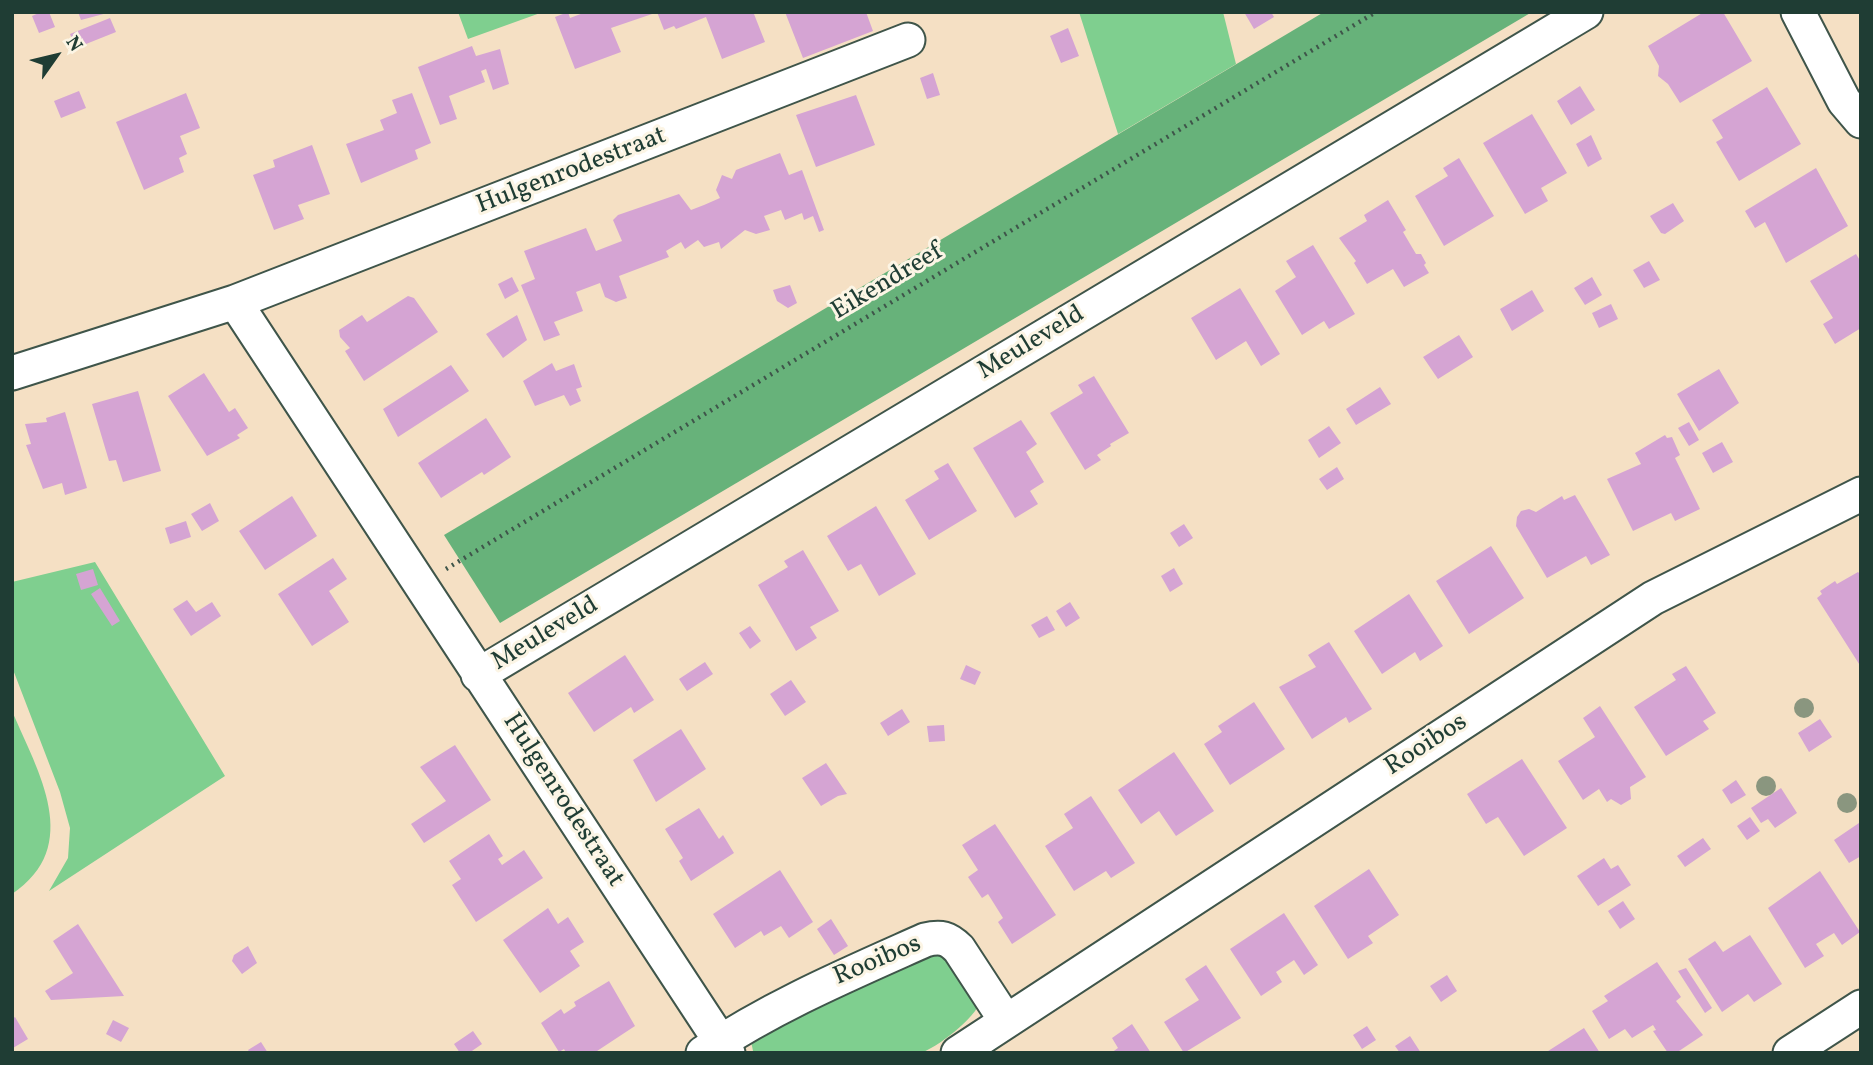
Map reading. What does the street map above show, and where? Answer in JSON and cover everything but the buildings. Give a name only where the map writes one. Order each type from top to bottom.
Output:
[{"type":"street","name":"Meuleveld","points":[[478,675],[1586,12]]},
{"type":"street","points":[[1798,12],[1844,101],[1861,121]]},
{"type":"street","name":"Hulgenrodestraat","points":[[12,373],[234,302],[908,40]]},
{"type":"street","name":"Hulgenrodestraat","points":[[234,302],[478,675],[717,1049]]},
{"type":"street","name":"Rooibos","points":[[958,1053],[1653,598],[1861,494]]},
{"type":"street","name":"Rooibos","points":[[717,1049],[807,992],[925,940],[940,936],[959,949],[1006,1021]]},
{"type":"street","points":[[1790,1053],[1861,1007]]},
{"type":"path","name":"Eikendreef","points":[[418,585],[1376,12]]},
{"type":"green space","points":[[458,12],[543,12],[468,39]]},
{"type":"green space","points":[[1079,12],[1223,12],[1236,64],[1118,134]]},
{"type":"green space","points":[[1324,12],[1532,12],[500,623],[444,535]]},
{"type":"green space","points":[[95,562],[225,776],[49,891],[68,858],[70,828],[60,792],[12,667],[12,582]]},
{"type":"green space","points":[[12,711],[42,783],[49,807],[50,831],[46,854],[34,875],[12,894]]},
{"type":"green space","points":[[942,948],[980,1002],[963,1024],[927,1050],[920,1053],[890,1054],[753,1051],[751,1041],[760,1027]]}]
